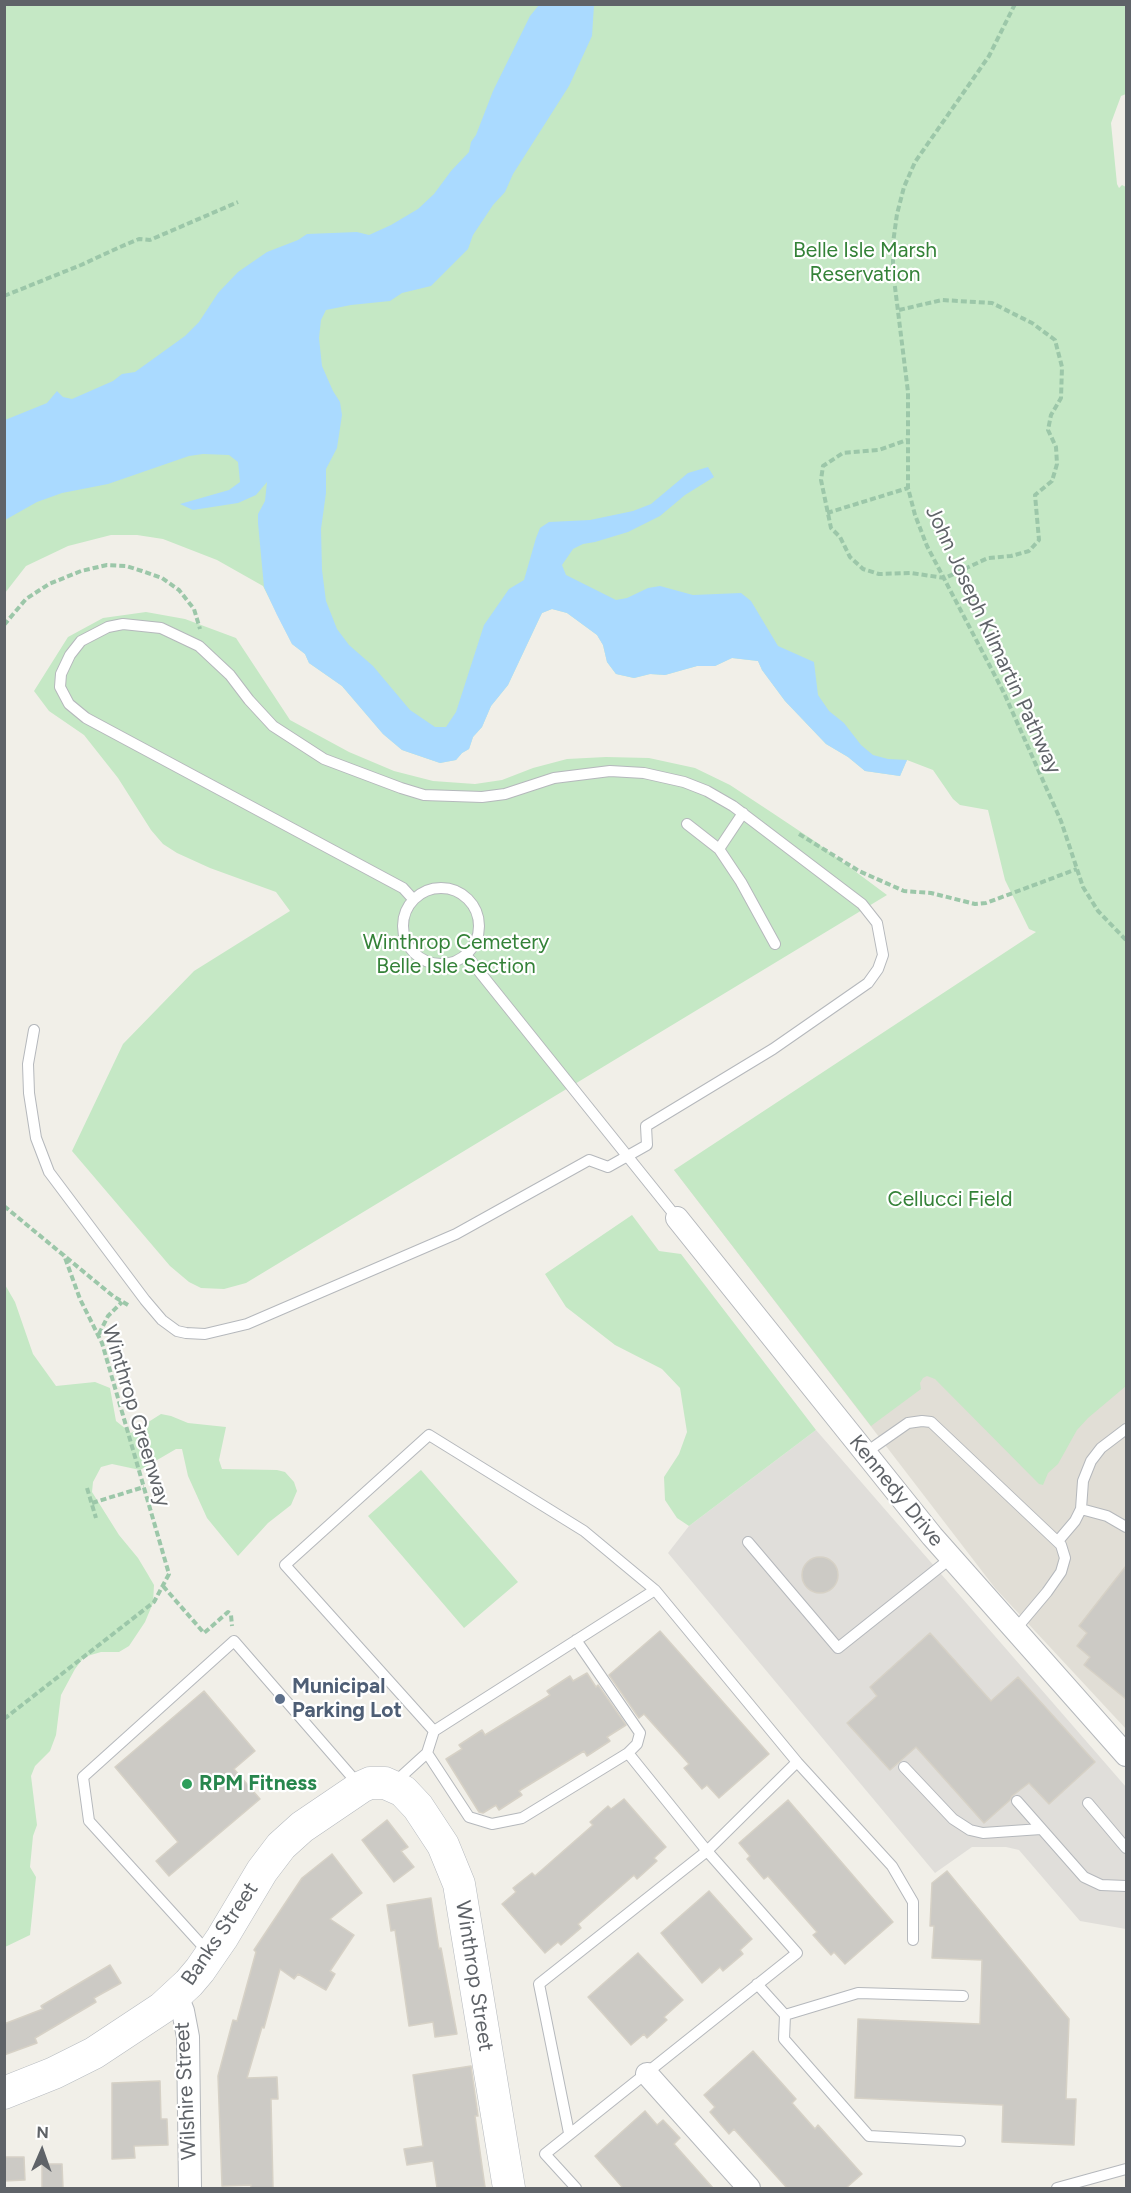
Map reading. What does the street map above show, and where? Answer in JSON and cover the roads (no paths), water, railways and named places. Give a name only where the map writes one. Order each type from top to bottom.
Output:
[{"type":"street","name":"Kennedy Drive","points":[[677,1218],[951,1558],[1126,1755]]},
{"type":"street","name":"Banks Street","points":[[4,2093],[54,2073],[110,2044],[177,1996],[211,1954],[262,1871],[281,1846],[302,1827],[361,1787],[375,1783],[392,1784]]},
{"type":"street","name":"Winthrop Street","points":[[392,1784],[409,1796],[427,1820],[446,1851],[459,1884],[509,2188]]},
{"type":"street","name":"Wilshire Street","points":[[177,1996],[183,2011],[188,2037],[190,2188]]},
{"type":"street","points":[[647,2074],[749,2188]]},
{"type":"lane","points":[[34,1030],[28,1064],[28,1093],[32,1122],[41,1155],[57,1185],[162,1320],[186,1333],[205,1334],[232,1329],[456,1234],[589,1160],[608,1167],[628,1156],[647,1145],[646,1126],[773,1049],[868,983],[878,969],[883,955],[877,923],[862,904],[743,813],[707,791],[684,782],[627,771],[586,773],[554,778],[505,794],[482,797],[424,795],[324,759],[273,726],[249,700],[231,675],[199,646],[161,628],[123,624],[108,627],[81,641],[70,655],[61,674],[60,687],[69,704],[86,718],[403,888],[413,899]]},
{"type":"lane","points":[[719,849],[743,813]]},
{"type":"lane","points":[[687,824],[719,849],[741,882],[775,944]]},
{"type":"lane","points":[[441,888],[459,892],[469,900],[475,910],[479,928],[474,945],[466,955],[445,964],[433,964],[422,960],[413,952],[406,943],[403,920],[413,899],[423,892],[441,888]]},
{"type":"lane","points":[[466,955],[677,1218]]},
{"type":"lane","points":[[865,1453],[908,1423],[931,1422],[1058,1541],[1065,1553],[1061,1572],[1015,1630]]},
{"type":"lane","points":[[1058,1541],[1075,1521],[1081,1509],[1083,1481],[1087,1468],[1096,1454],[1125,1433]]},
{"type":"lane","points":[[434,1731],[285,1565],[429,1435],[584,1531],[655,1590],[797,1762],[892,1866],[913,1902],[913,1940]]},
{"type":"lane","points":[[1081,1509],[1107,1516],[1126,1527]]},
{"type":"lane","points":[[748,1542],[838,1648],[951,1558]]},
{"type":"lane","points":[[392,1784],[427,1753],[434,1731],[655,1590]]},
{"type":"lane","points":[[427,1753],[469,1817],[492,1824],[522,1818],[628,1753],[637,1744],[640,1733],[576,1640]]},
{"type":"lane","points":[[211,1954],[89,1821],[83,1777],[234,1641],[361,1787]]},
{"type":"lane","points":[[576,2188],[545,2154],[797,1953],[707,1851],[628,1753]]},
{"type":"lane","points":[[569,2133],[539,1984],[707,1851],[797,1762]]},
{"type":"lane","points":[[904,1767],[958,1824],[970,1830],[983,1833],[1041,1829]]},
{"type":"lane","points":[[1017,1801],[1084,1877],[1101,1885],[1126,1886]]},
{"type":"lane","points":[[1088,1803],[1126,1848]]},
{"type":"lane","points":[[757,1984],[785,2015],[784,2039],[869,2136],[960,2141]]},
{"type":"lane","points":[[785,2015],[858,1993],[963,1996]]},
{"type":"lane","points":[[1057,2188],[1126,2169]]},
{"type":"water","points":[[539,5],[594,5],[592,36],[569,86],[513,174],[505,192],[493,205],[473,235],[468,249],[431,286],[402,293],[390,301],[326,310],[321,320],[319,338],[322,366],[340,402],[342,415],[337,448],[326,469],[326,493],[321,529],[322,570],[326,601],[337,629],[349,645],[373,666],[410,710],[435,727],[446,727],[456,712],[484,625],[509,589],[524,580],[540,528],[549,522],[590,520],[633,511],[651,504],[688,473],[708,467],[714,477],[685,495],[660,516],[628,532],[583,544],[573,549],[562,565],[566,575],[616,600],[660,586],[693,595],[741,593],[751,601],[778,646],[814,662],[818,695],[829,711],[844,723],[861,745],[873,755],[907,760],[900,776],[865,771],[848,757],[826,744],[785,701],[758,661],[732,658],[715,666],[697,666],[665,675],[650,674],[634,678],[616,674],[607,662],[603,645],[597,635],[567,613],[552,609],[542,613],[508,685],[491,706],[482,727],[473,737],[469,749],[456,760],[440,763],[402,750],[383,734],[342,686],[309,663],[305,654],[292,644],[277,615],[264,587],[258,523],[258,514],[265,501],[267,482],[256,495],[238,503],[193,510],[180,504],[229,490],[240,482],[238,462],[229,455],[189,456],[108,484],[62,493],[37,502],[5,520],[5,420],[47,403],[57,391],[63,397],[72,399],[113,381],[122,374],[135,372],[185,336],[199,322],[218,293],[238,272],[267,252],[307,234],[357,232],[369,235],[418,209],[434,194],[469,152],[471,142],[476,135],[493,91],[530,16]]},
{"type":"place","name":"Municipal Parking Lot","points":[[280,1699]]},
{"type":"place","name":"RPM Fitness","points":[[187,1784]]},
{"type":"park label","name":"Belle Isle Marsh Reservation","points":[[865,263]]},
{"type":"park label","name":"Winthrop Cemetery Belle Isle Section","points":[[456,955]]},
{"type":"park label","name":"Cellucci Field","points":[[950,1200]]}]
